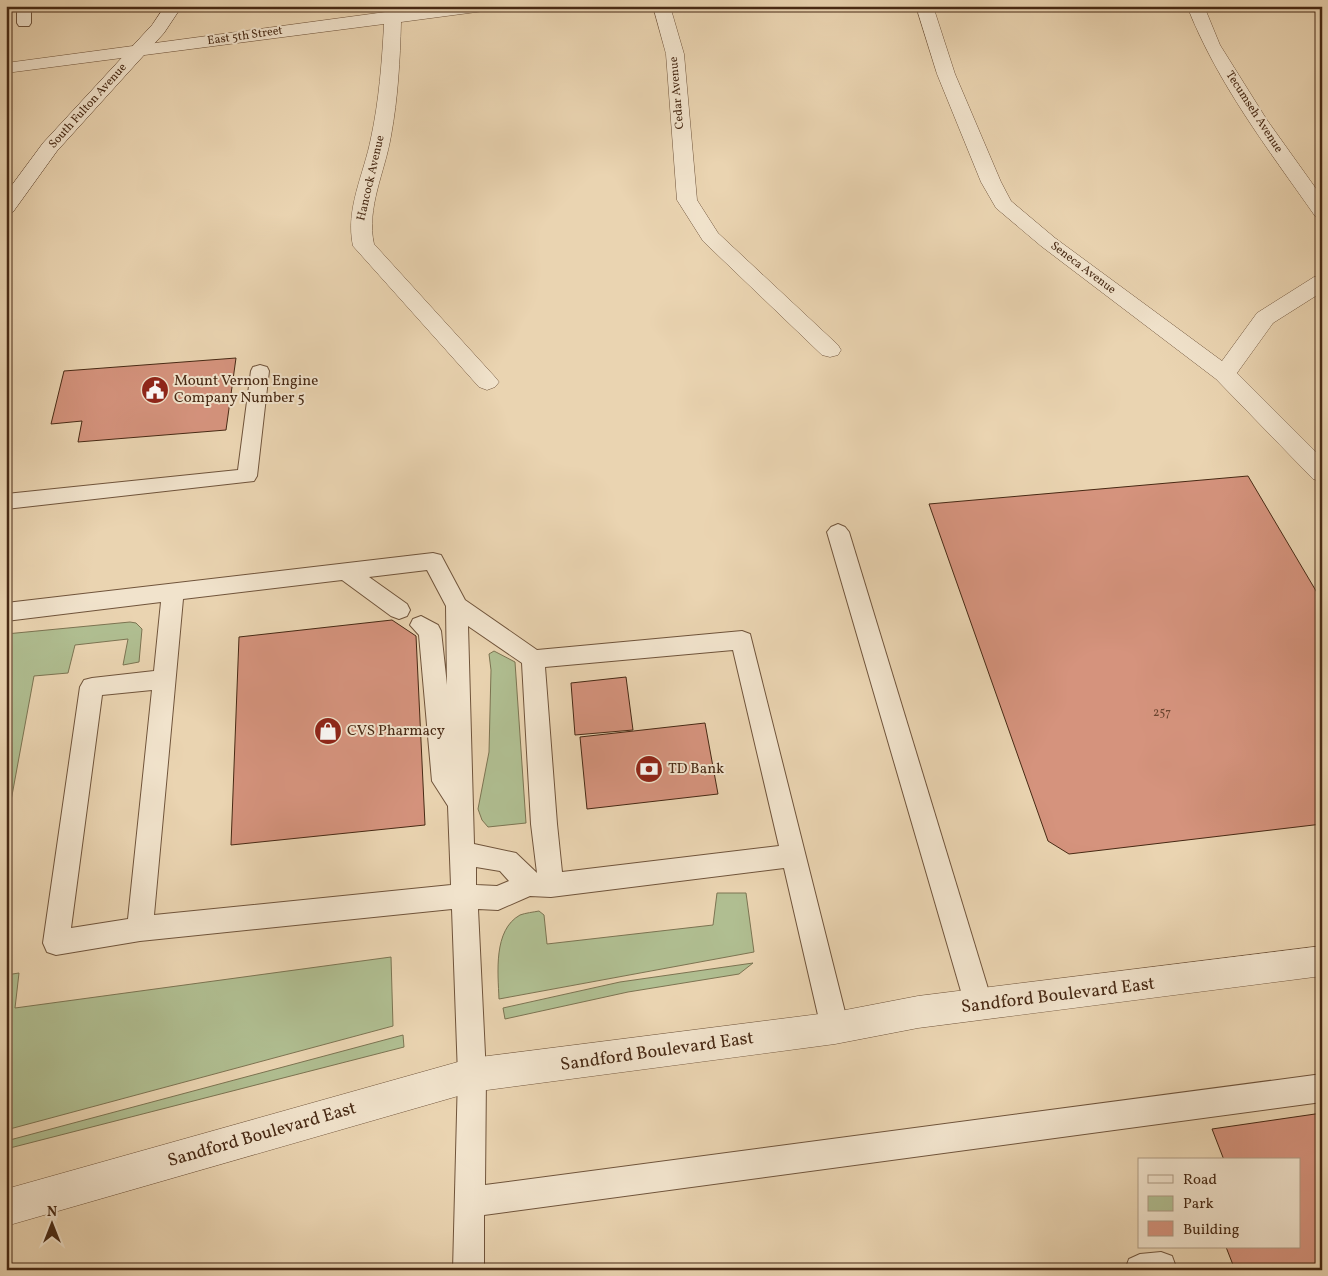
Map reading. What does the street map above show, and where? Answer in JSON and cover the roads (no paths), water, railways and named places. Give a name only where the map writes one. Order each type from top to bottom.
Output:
[{"type":"street","name":"South Fulton Avenue","points":[[6,208],[50,147],[158,29],[174,6]]},
{"type":"street","name":"East 5th Street","points":[[6,68],[393,16],[484,6]]},
{"type":"street","name":"Cedar Avenue","points":[[661,6],[675,54],[687,200],[710,237],[830,350]]},
{"type":"street","name":"Seneca Avenue","points":[[924,6],[946,74],[990,182],[1003,204],[1048,242],[1224,374],[1322,474]]},
{"type":"street","name":"Tecumseh Avenue","points":[[1195,6],[1216,54],[1258,121],[1322,212]]},
{"type":"street","name":"Hancock Avenue","points":[[393,16],[391,76],[378,154],[368,184],[359,232],[364,246],[488,382]]},
{"type":"street","points":[[1224,374],[1265,318],[1322,282]]},
{"type":"street","name":"Sandford Boulevard East","points":[[6,1208],[472,1075],[835,1028],[918,1012],[1322,961]]},
{"type":"lane","points":[[24,6],[24,23]]},
{"type":"lane","points":[[6,502],[247,476],[260,371]]},
{"type":"lane","points":[[838,532],[979,1005]]},
{"type":"lane","points":[[6,612],[433,561],[457,606],[533,659],[742,640],[792,856],[835,1028]]},
{"type":"lane","points":[[346,572],[399,610]]},
{"type":"lane","points":[[140,929],[173,592]]},
{"type":"lane","points":[[457,606],[460,804],[472,1075],[468,1270]]},
{"type":"lane","points":[[421,624],[430,631],[444,780],[460,804]]},
{"type":"lane","points":[[533,659],[544,824],[540,884]]},
{"type":"lane","points":[[165,679],[92,686],[56,943],[140,929],[464,896],[498,898],[540,884],[792,856]]},
{"type":"lane","points":[[463,854],[507,861],[540,884]]},
{"type":"lane","points":[[470,1202],[1322,1088]]},
{"type":"lane","points":[[1140,1270],[1161,1266],[1162,1270]]},
{"type":"place","name":"Mount Vernon Engine Company Number 5","points":[[155,390]]},
{"type":"place","name":"CVS Pharmacy","points":[[328,731]]},
{"type":"place","name":"TD Bank","points":[[649,769]]}]
